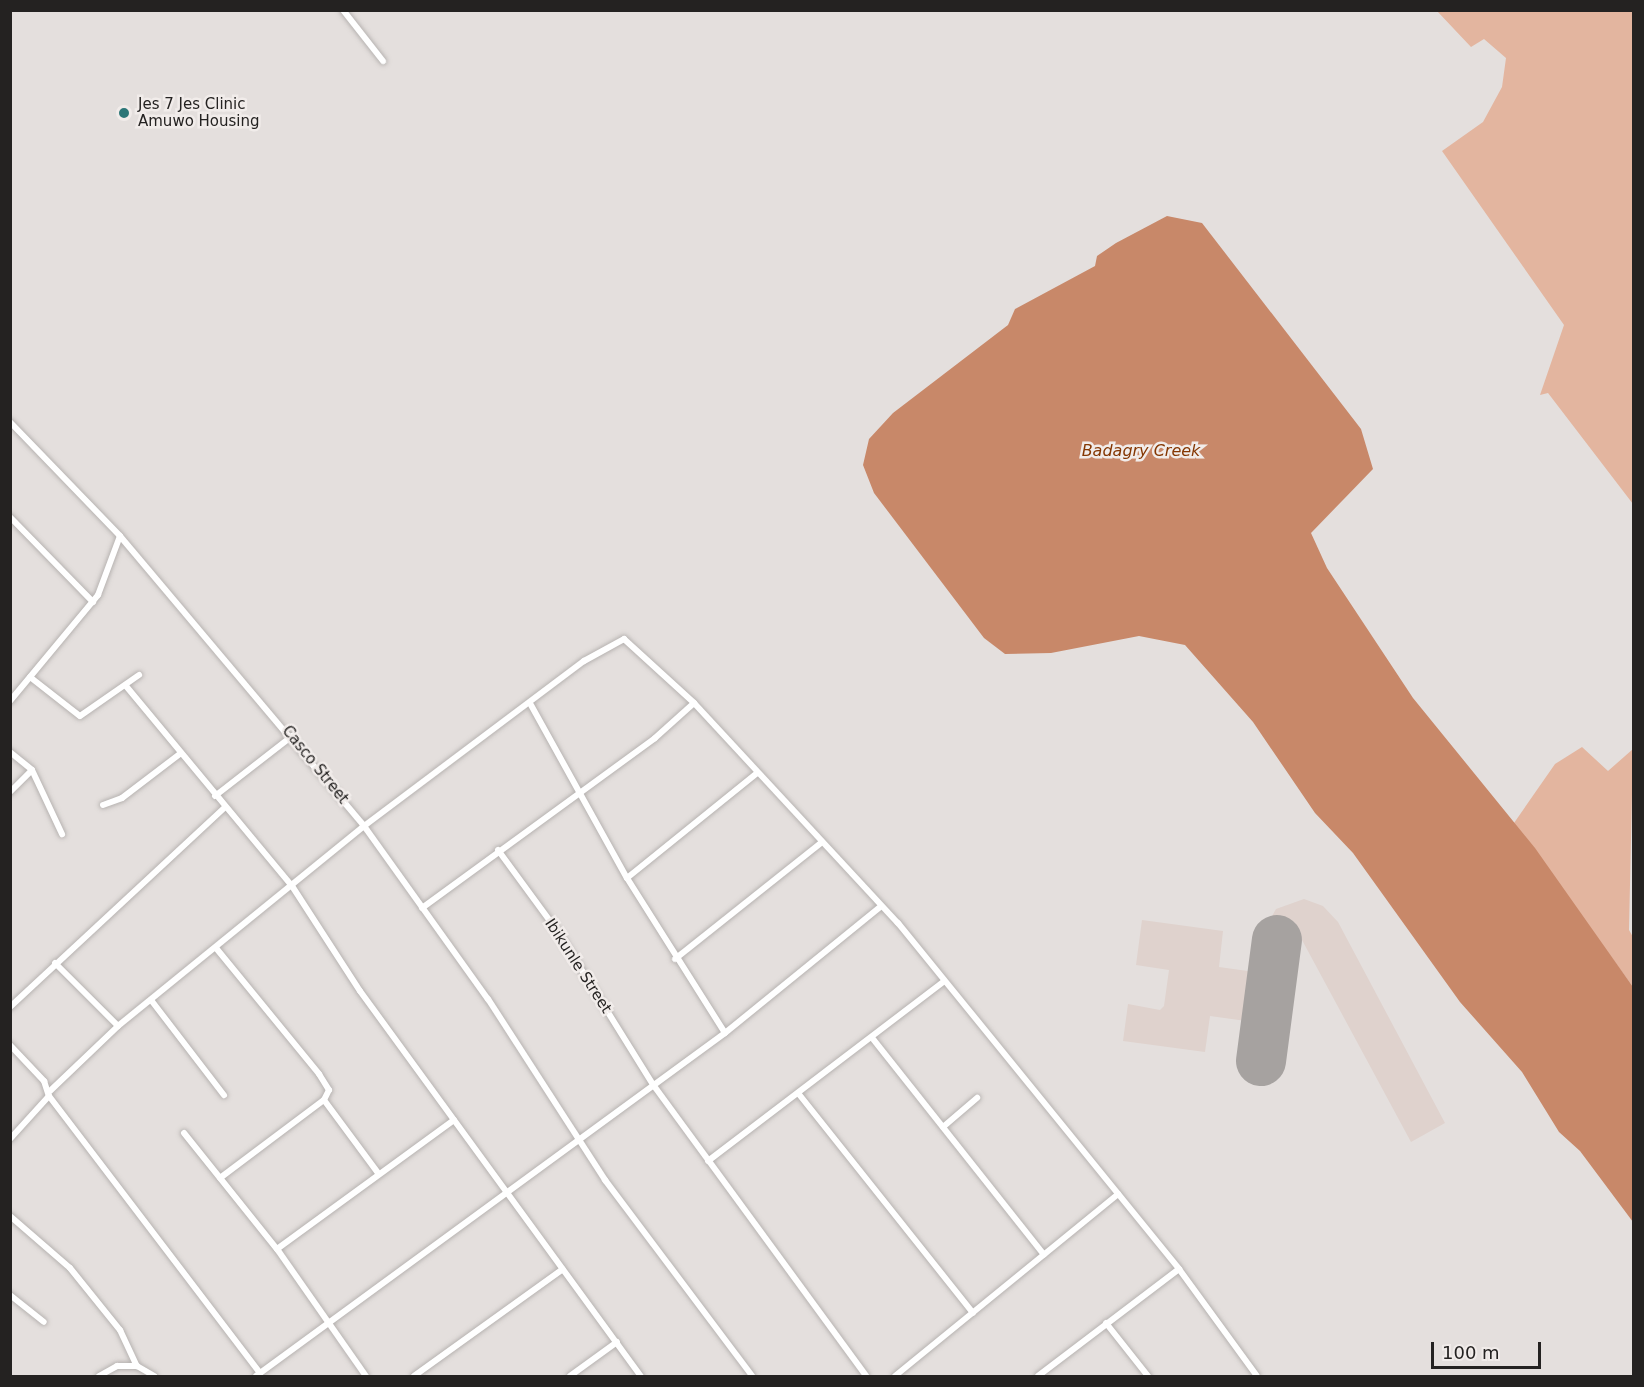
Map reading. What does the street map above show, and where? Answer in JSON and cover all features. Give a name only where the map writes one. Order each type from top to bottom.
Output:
[{"type":"street","points":[[343,10],[383,61]]},
{"type":"street","name":"Casco Street","points":[[10,422],[120,536],[292,736],[364,826],[488,999],[578,1140],[752,1377]]},
{"type":"street","points":[[10,517],[93,602]]},
{"type":"street","points":[[10,701],[93,602],[120,536]]},
{"type":"street","points":[[10,1139],[49,1093],[118,1026],[364,826],[531,705],[584,661],[624,639],[694,703],[881,906],[1179,1269],[1257,1377]]},
{"type":"street","points":[[30,677],[80,716],[139,675]]},
{"type":"street","points":[[126,686],[292,886],[454,1120],[641,1377]]},
{"type":"street","points":[[422,908],[579,790],[655,738],[694,703]]},
{"type":"street","points":[[531,705],[627,878],[675,958],[725,1033]]},
{"type":"street","points":[[216,796],[292,736]]},
{"type":"street","points":[[10,752],[32,770],[62,834]]},
{"type":"street","points":[[103,806],[122,798],[181,753]]},
{"type":"street","points":[[10,792],[32,770]]},
{"type":"street","points":[[627,878],[757,773]]},
{"type":"street","points":[[10,1007],[225,807]]},
{"type":"street","points":[[675,958],[822,842]]},
{"type":"street","name":"Ibikunle Street","points":[[498,850],[558,932],[654,1086],[866,1377]]},
{"type":"street","points":[[10,1045],[49,1093],[258,1375],[725,1033],[881,906]]},
{"type":"street","points":[[216,948],[319,1074],[329,1090],[324,1101],[220,1178]]},
{"type":"street","points":[[55,963],[118,1026]]},
{"type":"street","points":[[708,1161],[873,1039],[944,981]]},
{"type":"street","points":[[151,1000],[224,1095]]},
{"type":"street","points":[[873,1039],[1044,1255]]},
{"type":"street","points":[[798,1093],[973,1313]]},
{"type":"street","points":[[943,1127],[977,1098]]},
{"type":"street","points":[[324,1101],[378,1173]]},
{"type":"street","points":[[277,1249],[378,1173],[454,1120]]},
{"type":"street","points":[[184,1133],[277,1249],[366,1377]]},
{"type":"street","points":[[895,1377],[1118,1194]]},
{"type":"street","points":[[10,1216],[70,1268],[120,1330],[137,1366],[154,1377]]},
{"type":"street","points":[[414,1377],[563,1269]]},
{"type":"street","points":[[1038,1377],[1179,1269]]},
{"type":"street","points":[[10,1295],[44,1322]]},
{"type":"street","points":[[1106,1323],[1148,1377]]},
{"type":"street","points":[[570,1377],[617,1342]]},
{"type":"street","points":[[99,1377],[117,1366],[137,1366]]},
{"type":"shaded area","points":[[1437,11],[1633,11],[1633,504],[1548,393],[1540,395],[1564,325],[1442,151],[1483,122],[1502,87],[1506,58],[1484,39],[1471,47]]},
{"type":"shaded area","points":[[1582,747],[1608,771],[1633,749],[1629,930],[1633,937],[1633,987],[1514,823],[1555,764]]},
{"type":"shaded area","points":[[1304,899],[1323,906],[1338,922],[1445,1123],[1411,1142],[1302,940],[1262,934],[1276,909]]},
{"type":"shaded area","points":[[1142,920],[1223,931],[1219,967],[1255,972],[1260,937],[1296,942],[1279,1063],[1241,1058],[1246,1021],[1210,1016],[1205,1052],[1123,1041],[1128,1004],[1160,1010],[1164,1006],[1169,970],[1136,965]]},
{"type":"water","name":"Badagry Creek","points":[[1167,216],[1202,223],[1361,429],[1373,469],[1311,533],[1327,568],[1413,698],[1535,848],[1633,987],[1633,1222],[1580,1151],[1559,1132],[1522,1072],[1460,1002],[1353,853],[1315,813],[1253,722],[1185,645],[1139,636],[1051,653],[1005,654],[984,638],[874,493],[863,465],[869,439],[893,413],[1008,325],[1015,309],[1095,266],[1097,256],[1116,243]]},
{"type":"runway","points":[[1261,1061],[1277,940]]},
{"type":"place","name":"Jes 7 Jes Clinic Amuwo Housing","points":[[124,113]]}]
